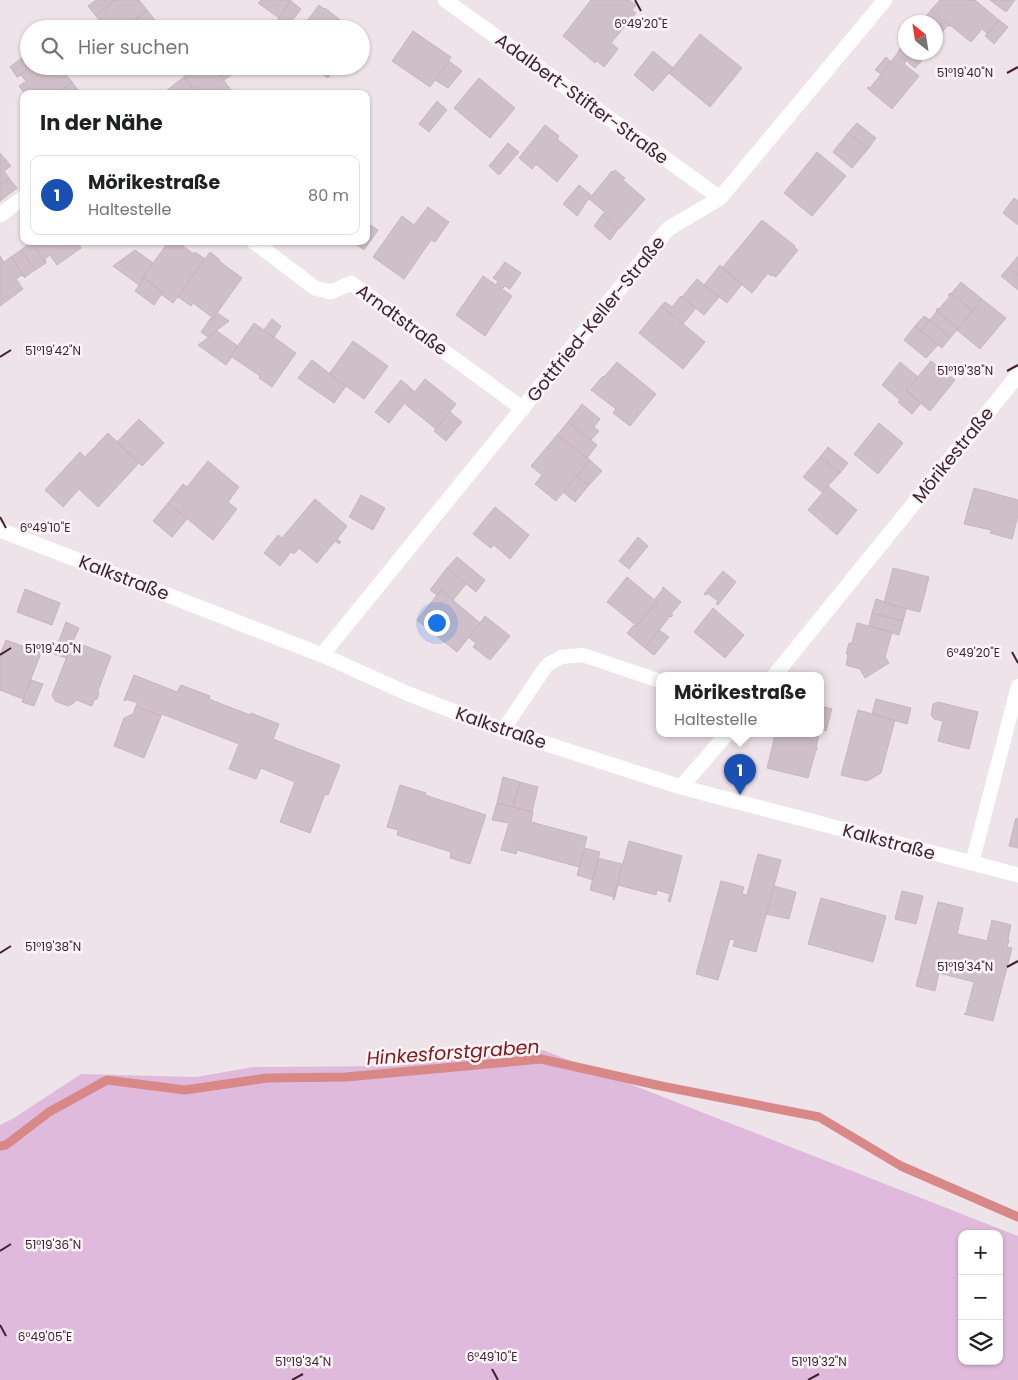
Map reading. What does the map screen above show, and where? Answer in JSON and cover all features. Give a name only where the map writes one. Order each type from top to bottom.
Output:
[{"type":"street","name":"Adalbert-Stifter-Straße","points":[[445,0],[720,198]]},
{"type":"street","name":"Gottfried-Keller-Straße","points":[[322,656],[668,229],[720,198],[885,0]]},
{"type":"street","points":[[0,215],[20,200]]},
{"type":"street","name":"Arndtstraße","points":[[258,245],[315,288],[331,292],[352,282],[523,409]]},
{"type":"street","name":"Mörikestraße","points":[[777,672],[1018,375]]},
{"type":"street","name":"Kalkstraße","points":[[0,530],[322,656],[411,695],[503,730],[681,787],[1018,875]]},
{"type":"street","points":[[681,787],[724,737]]},
{"type":"lane","points":[[503,730],[547,666],[561,657],[583,655],[656,680]]},
{"type":"lane","points":[[972,863],[1018,686]]},
{"type":"shaded area","points":[[543,1050],[1003,1230],[958,1230],[958,1365],[1003,1365],[1003,1230],[1018,1236],[1018,1380],[0,1380],[0,1125],[14,1118],[81,1074],[196,1077],[253,1067],[396,1066]]},
{"type":"building","points":[[96,0],[115,0],[96,16],[88,6]]},
{"type":"building","points":[[115,0],[139,0],[147,10],[135,20],[99,20],[96,16]]},
{"type":"building","points":[[261,0],[291,0],[279,18],[258,3]]},
{"type":"building","points":[[591,0],[629,0],[636,5],[632,10],[636,13],[611,43],[618,49],[604,67],[597,61],[595,63],[563,36]]},
{"type":"building","points":[[940,0],[975,0],[999,20],[988,34],[982,29],[971,42],[943,20],[943,15],[937,15],[931,10]]},
{"type":"building","points":[[990,0],[1015,0],[1006,12]]},
{"type":"building","points":[[291,1],[301,9],[293,20],[278,20]]},
{"type":"building","points":[[319,5],[339,19],[338,20],[308,20]]},
{"type":"building","points":[[147,10],[155,20],[135,20]]},
{"type":"building","points":[[931,10],[937,15],[927,15]]},
{"type":"building","points":[[943,20],[950,26],[947,26],[943,31]]},
{"type":"building","points":[[999,20],[1008,27],[994,44],[985,36]]},
{"type":"building","points":[[413,31],[451,57],[430,87],[392,61]]},
{"type":"building","points":[[700,34],[742,68],[710,107],[669,73]]},
{"type":"building","points":[[653,51],[673,68],[653,91],[634,75]]},
{"type":"building","points":[[897,54],[898,60],[905,60],[904,64],[919,76],[892,109],[867,88],[870,88]]},
{"type":"building","points":[[886,57],[891,62],[881,74],[875,70]]},
{"type":"building","points":[[20,59],[20,75],[17,77],[10,67]]},
{"type":"building","points":[[905,60],[922,60],[915,68]]},
{"type":"building","points":[[449,61],[462,71],[448,88],[435,80]]},
{"type":"building","points":[[21,75],[66,75],[72,82],[62,90],[22,90],[19,86],[26,81]]},
{"type":"building","points":[[186,75],[220,75],[231,90],[195,90],[184,77]]},
{"type":"building","points":[[220,75],[231,75],[224,80]]},
{"type":"building","points":[[184,77],[195,90],[167,90]]},
{"type":"building","points":[[479,78],[515,108],[490,138],[454,108]]},
{"type":"building","points":[[72,82],[78,90],[62,90]]},
{"type":"building","points":[[437,101],[447,110],[429,132],[419,124]]},
{"type":"building","points":[[857,123],[876,138],[868,149],[848,133]]},
{"type":"building","points":[[545,125],[559,136],[557,139],[578,156],[557,182],[536,164],[532,169],[519,158]]},
{"type":"building","points":[[848,133],[868,149],[852,168],[833,152]]},
{"type":"building","points":[[508,143],[519,152],[499,175],[489,166]]},
{"type":"building","points":[[817,152],[846,176],[812,216],[784,193]]},
{"type":"building","points":[[0,153],[11,166],[4,171],[9,178],[0,185]]},
{"type":"building","points":[[615,170],[625,178],[623,180],[645,199],[619,229],[602,215],[605,212],[589,199],[612,171]]},
{"type":"building","points":[[9,178],[17,188],[0,201],[0,185]]},
{"type":"building","points":[[579,185],[591,195],[577,216],[563,204]]},
{"type":"building","points":[[1014,198],[1018,201],[1018,225],[1003,213]]},
{"type":"building","points":[[428,207],[449,222],[435,242],[431,240],[404,279],[373,257],[402,216],[414,225]]},
{"type":"building","points":[[602,215],[618,229],[610,240],[594,226]]},
{"type":"building","points":[[762,220],[798,250],[776,277],[768,273],[752,293],[722,268]]},
{"type":"building","points":[[370,225],[378,230],[370,241]]},
{"type":"building","points":[[27,245],[33,245],[46,263],[35,270],[21,250]]},
{"type":"building","points":[[33,245],[79,245],[81,248],[57,265],[50,255],[45,259],[46,263]]},
{"type":"building","points":[[166,245],[182,245],[205,259],[173,303],[161,294],[163,292],[144,278],[141,280]]},
{"type":"building","points":[[357,245],[368,245],[364,250]]},
{"type":"building","points":[[21,250],[35,270],[25,277],[11,257]]},
{"type":"building","points":[[135,250],[153,263],[139,285],[113,266]]},
{"type":"building","points":[[210,252],[242,278],[212,320],[210,319],[212,317],[193,303],[191,306],[178,297]]},
{"type":"building","points":[[0,256],[4,262],[11,257],[25,278],[22,275],[16,279],[23,289],[0,306]]},
{"type":"building","points":[[1018,256],[1018,275],[1009,267]]},
{"type":"building","points":[[505,262],[521,273],[510,289],[505,286],[502,289],[512,296],[485,336],[456,315],[483,276],[496,285],[498,281],[493,278]]},
{"type":"building","points":[[720,265],[742,284],[727,303],[704,285]]},
{"type":"building","points":[[1009,267],[1018,275],[1018,290],[1001,276]]},
{"type":"building","points":[[144,278],[163,292],[154,305],[135,291]]},
{"type":"building","points":[[697,279],[719,297],[704,315],[682,297]]},
{"type":"building","points":[[961,282],[982,299],[973,311],[959,300],[961,299],[959,297],[957,299],[951,294]]},
{"type":"building","points":[[950,293],[957,299],[959,297],[961,299],[959,300],[973,311],[958,329],[936,310],[950,296],[948,295]]},
{"type":"building","points":[[681,296],[696,308],[683,324],[661,306],[665,302],[672,307]]},
{"type":"building","points":[[982,299],[1006,318],[980,349],[957,330]]},
{"type":"building","points":[[661,306],[705,342],[683,369],[639,333]]},
{"type":"building","points":[[937,311],[958,329],[950,338],[930,320]]},
{"type":"building","points":[[217,313],[229,321],[208,337],[201,332]]},
{"type":"building","points":[[924,316],[930,320],[921,331],[915,326]]},
{"type":"building","points":[[272,319],[281,326],[274,337],[264,330]]},
{"type":"building","points":[[930,320],[950,338],[942,348],[921,331]]},
{"type":"building","points":[[254,323],[296,353],[272,387],[259,378],[260,376],[230,357]]},
{"type":"building","points":[[915,326],[938,345],[926,358],[904,340]]},
{"type":"building","points":[[217,331],[238,346],[226,365],[198,345]]},
{"type":"building","points":[[353,341],[388,366],[364,399],[329,374]]},
{"type":"building","points":[[312,360],[346,386],[334,403],[298,378]]},
{"type":"building","points":[[931,361],[955,380],[930,411],[906,391]]},
{"type":"building","points":[[617,362],[656,394],[630,426],[613,413],[616,409],[591,390]]},
{"type":"building","points":[[900,362],[918,377],[906,391],[921,403],[912,414],[898,402],[900,400],[882,385]]},
{"type":"building","points":[[425,379],[456,404],[436,429],[405,404]]},
{"type":"building","points":[[401,380],[414,391],[389,423],[375,412]]},
{"type":"building","points":[[582,404],[600,419],[594,427],[599,431],[591,440],[568,422]]},
{"type":"building","points":[[450,412],[462,422],[446,441],[434,431]]},
{"type":"building","points":[[139,419],[164,443],[142,466],[117,442]]},
{"type":"building","points":[[568,422],[597,445],[587,458],[557,435]]},
{"type":"building","points":[[879,423],[903,443],[878,474],[854,454]]},
{"type":"building","points":[[108,433],[139,463],[98,507],[79,489],[63,507],[45,490],[80,452],[85,457]]},
{"type":"building","points":[[557,435],[590,460],[556,501],[535,484],[542,475],[531,466]]},
{"type":"building","points":[[828,447],[848,463],[840,473],[820,457]]},
{"type":"building","points":[[820,457],[840,473],[822,492],[803,477]]},
{"type":"building","points":[[590,460],[602,471],[589,485],[577,476]]},
{"type":"building","points":[[208,461],[239,487],[228,502],[237,509],[213,540],[168,503],[183,484],[187,487]]},
{"type":"building","points":[[577,476],[589,485],[575,502],[563,492]]},
{"type":"building","points":[[828,486],[857,510],[837,535],[808,510]]},
{"type":"building","points":[[974,488],[1018,500],[1018,515],[1012,539],[990,533],[991,530],[964,524]]},
{"type":"building","points":[[361,495],[385,508],[373,530],[349,517]]},
{"type":"building","points":[[315,499],[347,526],[337,539],[341,542],[339,544],[335,541],[317,563],[299,548],[294,554],[291,552],[280,566],[264,553],[278,535],[282,538]]},
{"type":"building","points":[[168,503],[187,519],[172,537],[153,521]]},
{"type":"building","points":[[495,507],[529,535],[510,559],[494,545],[491,548],[473,534]]},
{"type":"building","points":[[638,537],[648,546],[629,569],[619,561]]},
{"type":"building","points":[[457,557],[485,580],[476,592],[447,568]]},
{"type":"building","points":[[447,568],[466,584],[453,600],[441,590],[437,595],[430,590]]},
{"type":"building","points":[[893,568],[929,577],[920,612],[884,603]]},
{"type":"building","points":[[723,571],[736,582],[718,605],[716,604],[718,601],[707,593],[706,595],[704,594]]},
{"type":"building","points":[[627,577],[657,602],[637,626],[607,602]]},
{"type":"building","points":[[663,587],[681,602],[671,614],[673,615],[670,616],[645,648],[627,633],[634,625],[637,626],[657,602],[655,599]]},
{"type":"building","points":[[25,589],[60,603],[52,625],[17,612]]},
{"type":"building","points":[[441,590],[480,623],[457,652],[417,620]]},
{"type":"building","points":[[876,599],[906,609],[903,621],[872,613]]},
{"type":"building","points":[[713,608],[744,635],[725,658],[694,632]]},
{"type":"building","points":[[872,613],[903,621],[899,635],[869,626]]},
{"type":"building","points":[[485,616],[510,636],[490,660],[473,647],[476,643],[469,638]]},
{"type":"building","points":[[66,622],[79,628],[66,658],[54,654]]},
{"type":"building","points":[[857,623],[892,632],[885,657],[889,663],[865,678],[860,669],[846,665],[848,655],[846,654],[849,643],[852,643]]},
{"type":"building","points":[[659,630],[669,637],[654,655],[645,648]]},
{"type":"building","points":[[6,640],[41,653],[23,699],[0,690],[0,655]]},
{"type":"building","points":[[73,641],[111,656],[98,691],[99,694],[92,706],[76,700],[68,706],[55,701],[52,695]]},
{"type":"building","points":[[134,675],[177,692],[181,685],[210,696],[209,699],[279,724],[273,739],[340,765],[328,795],[325,794],[310,833],[280,822],[295,782],[261,768],[256,779],[229,769],[239,744],[136,706],[138,703],[124,700]]},
{"type":"building","points":[[31,680],[43,684],[34,706],[22,702]]},
{"type":"building","points":[[876,699],[911,708],[907,724],[872,714]]},
{"type":"building","points":[[938,702],[978,712],[969,749],[938,741],[943,721],[934,719],[931,715],[933,704]]},
{"type":"building","points":[[136,706],[161,716],[144,758],[114,746],[124,718],[133,714]]},
{"type":"building","points":[[824,707],[832,709],[826,731],[824,730]]},
{"type":"building","points":[[858,710],[895,720],[881,773],[867,781],[841,775]]},
{"type":"building","points":[[775,737],[818,737],[817,750],[808,778],[767,768]]},
{"type":"building","points":[[503,777],[520,782],[513,807],[497,803]]},
{"type":"building","points":[[520,782],[538,787],[532,812],[513,807]]},
{"type":"building","points":[[400,785],[486,815],[470,864],[450,858],[451,852],[397,835],[398,830],[387,827]]},
{"type":"building","points":[[497,803],[533,812],[531,822],[587,837],[579,867],[517,850],[516,854],[501,850],[509,823],[492,820]]},
{"type":"building","points":[[1016,818],[1018,819],[1018,848],[1009,846]]},
{"type":"building","points":[[629,841],[682,856],[670,902],[668,901],[670,894],[657,890],[656,895],[618,885],[613,900]]},
{"type":"building","points":[[585,848],[600,852],[593,880],[577,875]]},
{"type":"building","points":[[758,854],[781,860],[756,952],[733,946],[735,940],[730,939],[718,980],[696,974],[721,881],[744,887],[742,894],[747,895]]},
{"type":"building","points":[[598,858],[622,864],[614,897],[590,890]]},
{"type":"building","points":[[774,886],[796,892],[789,919],[766,914]]},
{"type":"building","points":[[902,891],[923,896],[916,924],[895,919]]},
{"type":"building","points":[[821,898],[886,916],[873,962],[808,944]]},
{"type":"building","points":[[938,902],[963,908],[957,934],[987,941],[992,920],[1011,925],[1007,947],[1012,948],[993,1021],[964,1014],[966,1013],[974,982],[939,973],[935,991],[916,986]]},
{"type":"waterway","name":"Hinkesforstgraben","points":[[0,1146],[6,1145],[49,1112],[107,1080],[185,1090],[267,1078],[346,1077],[541,1059],[661,1086],[819,1117],[901,1166],[1018,1217]]},
{"type":"place","name":"Mörikestraße","points":[[740,795]]}]
